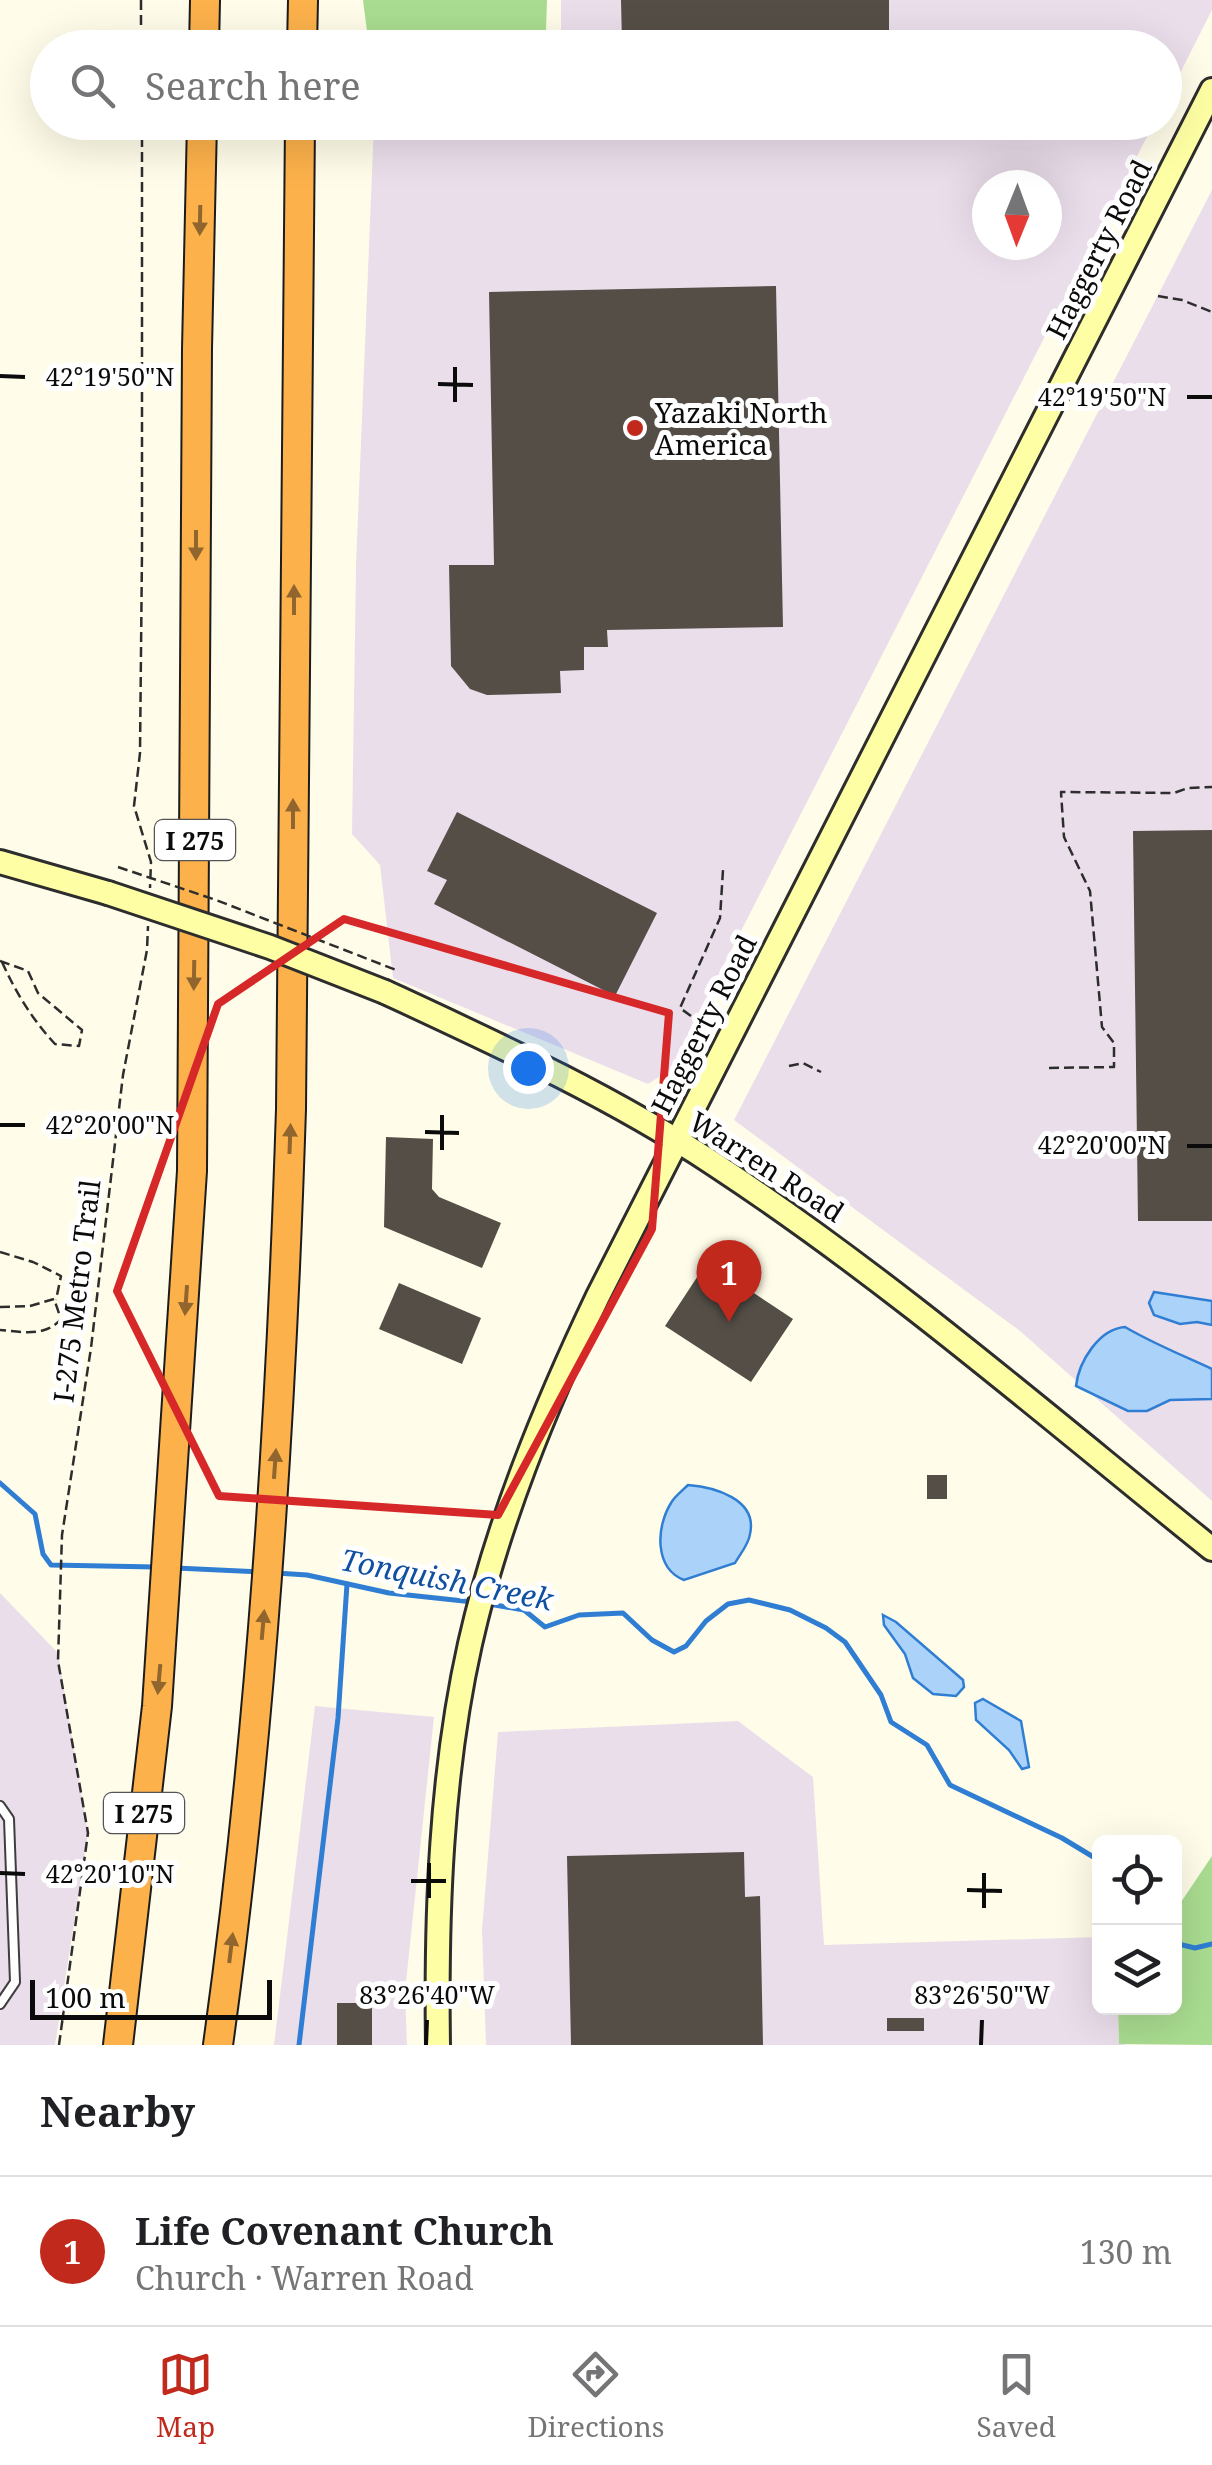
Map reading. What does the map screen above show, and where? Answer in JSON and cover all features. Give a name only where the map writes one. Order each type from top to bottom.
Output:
[{"type":"highway","points":[[204,30],[205,0]]},
{"type":"highway","points":[[303,30],[304,0]]},
{"type":"highway","name":"I 275","points":[[118,2045],[168,1569],[192,1171],[196,368],[202,140]]},
{"type":"highway","points":[[218,2045],[243,1843],[267,1572],[286,1268],[291,1108],[300,140]]},
{"type":"main road","name":"Haggerty Road","points":[[438,2045],[442,1866],[460,1697],[484,1590],[553,1393],[598,1296],[1212,90]]},
{"type":"main road","name":"Warren Road","points":[[0,862],[270,946],[385,992],[506,1048],[676,1142],[842,1252],[1212,1549]]},
{"type":"lane","points":[[0,1806],[9,1818],[15,1982],[0,2004]]},
{"type":"path","points":[[141,0],[142,30]]},
{"type":"path","points":[[142,140],[142,607],[140,753],[134,806],[151,862],[150,897]]},
{"type":"path","points":[[1158,296],[1212,312]]},
{"type":"path","points":[[1049,1068],[1114,1067],[1114,1043],[1102,1026],[1090,890],[1064,837],[1061,792],[1174,793],[1212,786]]},
{"type":"path","points":[[118,867],[216,900],[396,970]]},
{"type":"path","points":[[692,1016],[680,1008],[720,918],[723,870]]},
{"type":"path","name":"I-275 Metro Trail","points":[[59,2045],[88,1833],[58,1661],[62,1535],[92,1348],[123,1075],[148,950],[149,914]]},
{"type":"path","points":[[1,961],[28,970],[38,993],[82,1030],[79,1046],[55,1044],[15,992],[1,961]]},
{"type":"path","points":[[788,1066],[803,1063],[822,1072]]},
{"type":"path","points":[[0,1252],[61,1276],[56,1302],[61,1319],[53,1329],[0,1330]]},
{"type":"path","points":[[0,1307],[30,1306],[54,1299],[56,1302]]},
{"type":"highlighted area","points":[[344,919],[669,1013],[652,1229],[498,1515],[219,1496],[117,1291],[218,1004]]},
{"type":"shaded area","points":[[561,0],[1212,0],[1212,10],[1182,69],[1182,30],[561,30]]},
{"type":"shaded area","points":[[373,140],[1145,140],[670,1070],[648,1084],[393,978],[380,865],[352,834],[356,565]]},
{"type":"shaded area","points":[[1212,190],[1212,1501],[1020,1331],[734,1120]]},
{"type":"shaded area","points":[[0,1593],[58,1653],[88,1833],[55,2045],[0,2045]]},
{"type":"shaded area","points":[[315,1706],[434,1717],[405,1992],[407,2045],[274,2045]]},
{"type":"shaded area","points":[[738,1721],[813,1777],[824,1945],[1092,1937],[1092,2015],[1118,2015],[1119,2043],[1127,2045],[486,2045],[482,1930],[498,1732]]},
{"type":"green space","points":[[363,0],[547,0],[546,30],[367,30]]},
{"type":"green space","points":[[1212,1856],[1212,2045],[1119,2044],[1118,2015],[1182,2015],[1182,1901]]},
{"type":"water","points":[[1154,1292],[1212,1301],[1212,1325],[1180,1324],[1154,1315],[1149,1303]]},
{"type":"water","points":[[1125,1327],[1212,1369],[1212,1399],[1170,1400],[1147,1411],[1128,1411],[1076,1386],[1092,1348],[1107,1334]]},
{"type":"water","points":[[688,1485],[732,1497],[751,1522],[748,1541],[735,1563],[684,1580],[667,1566],[661,1535],[671,1503]]},
{"type":"water","points":[[883,1615],[963,1680],[964,1687],[956,1696],[933,1694],[913,1678],[905,1654],[884,1625]]},
{"type":"water","points":[[983,1699],[1021,1721],[1029,1767],[1022,1769],[1009,1750],[976,1720],[975,1703]]},
{"type":"building","points":[[621,0],[889,0],[889,30],[622,30]]},
{"type":"building","name":"Yazaki North America","points":[[776,286],[783,627],[607,630],[608,647],[584,647],[584,670],[560,671],[561,693],[487,695],[470,689],[451,666],[449,565],[494,565],[489,292]]},
{"type":"building","points":[[457,812],[657,913],[615,996],[434,904],[447,880],[427,871]]},
{"type":"building","points":[[1212,830],[1212,1221],[1138,1221],[1133,831]]},
{"type":"building","points":[[386,1137],[433,1139],[432,1189],[439,1197],[501,1223],[482,1268],[384,1227]]},
{"type":"building","points":[[707,1262],[793,1319],[751,1382],[665,1326]]},
{"type":"building","points":[[399,1283],[481,1318],[462,1364],[379,1329]]},
{"type":"building","points":[[927,1475],[947,1475],[947,1499],[927,1499]]},
{"type":"building","points":[[744,1852],[745,1897],[760,1896],[763,2045],[571,2045],[567,1856]]},
{"type":"building","points":[[337,2003],[372,2003],[372,2045],[337,2045]]},
{"type":"building","points":[[887,2018],[924,2018],[924,2031],[887,2031]]},
{"type":"waterway","name":"Tonquish Creek","points":[[0,1483],[35,1514],[43,1554],[51,1565],[155,1567]]},
{"type":"waterway","name":"Tonquish Creek","points":[[176,1568],[260,1572]]},
{"type":"waterway","name":"Tonquish Creek","points":[[276,1573],[307,1575],[389,1593],[473,1602]]},
{"type":"waterway","points":[[299,2045],[338,1718],[347,1584]]},
{"type":"waterway","name":"Tonquish Creek","points":[[489,1604],[524,1610],[545,1627],[579,1615],[623,1613],[652,1640],[674,1652],[686,1646],[706,1621],[728,1604],[749,1600],[790,1610],[845,1642],[881,1695],[891,1722],[927,1745],[950,1785],[1092,1856]]},
{"type":"waterway","name":"Tonquish Creek","points":[[1182,1945],[1195,1948],[1212,1944]]},
{"type":"place","name":"Yazaki North America","points":[[635,428]]},
{"type":"place","name":"Life Covenant Church","points":[[729,1322]]}]
